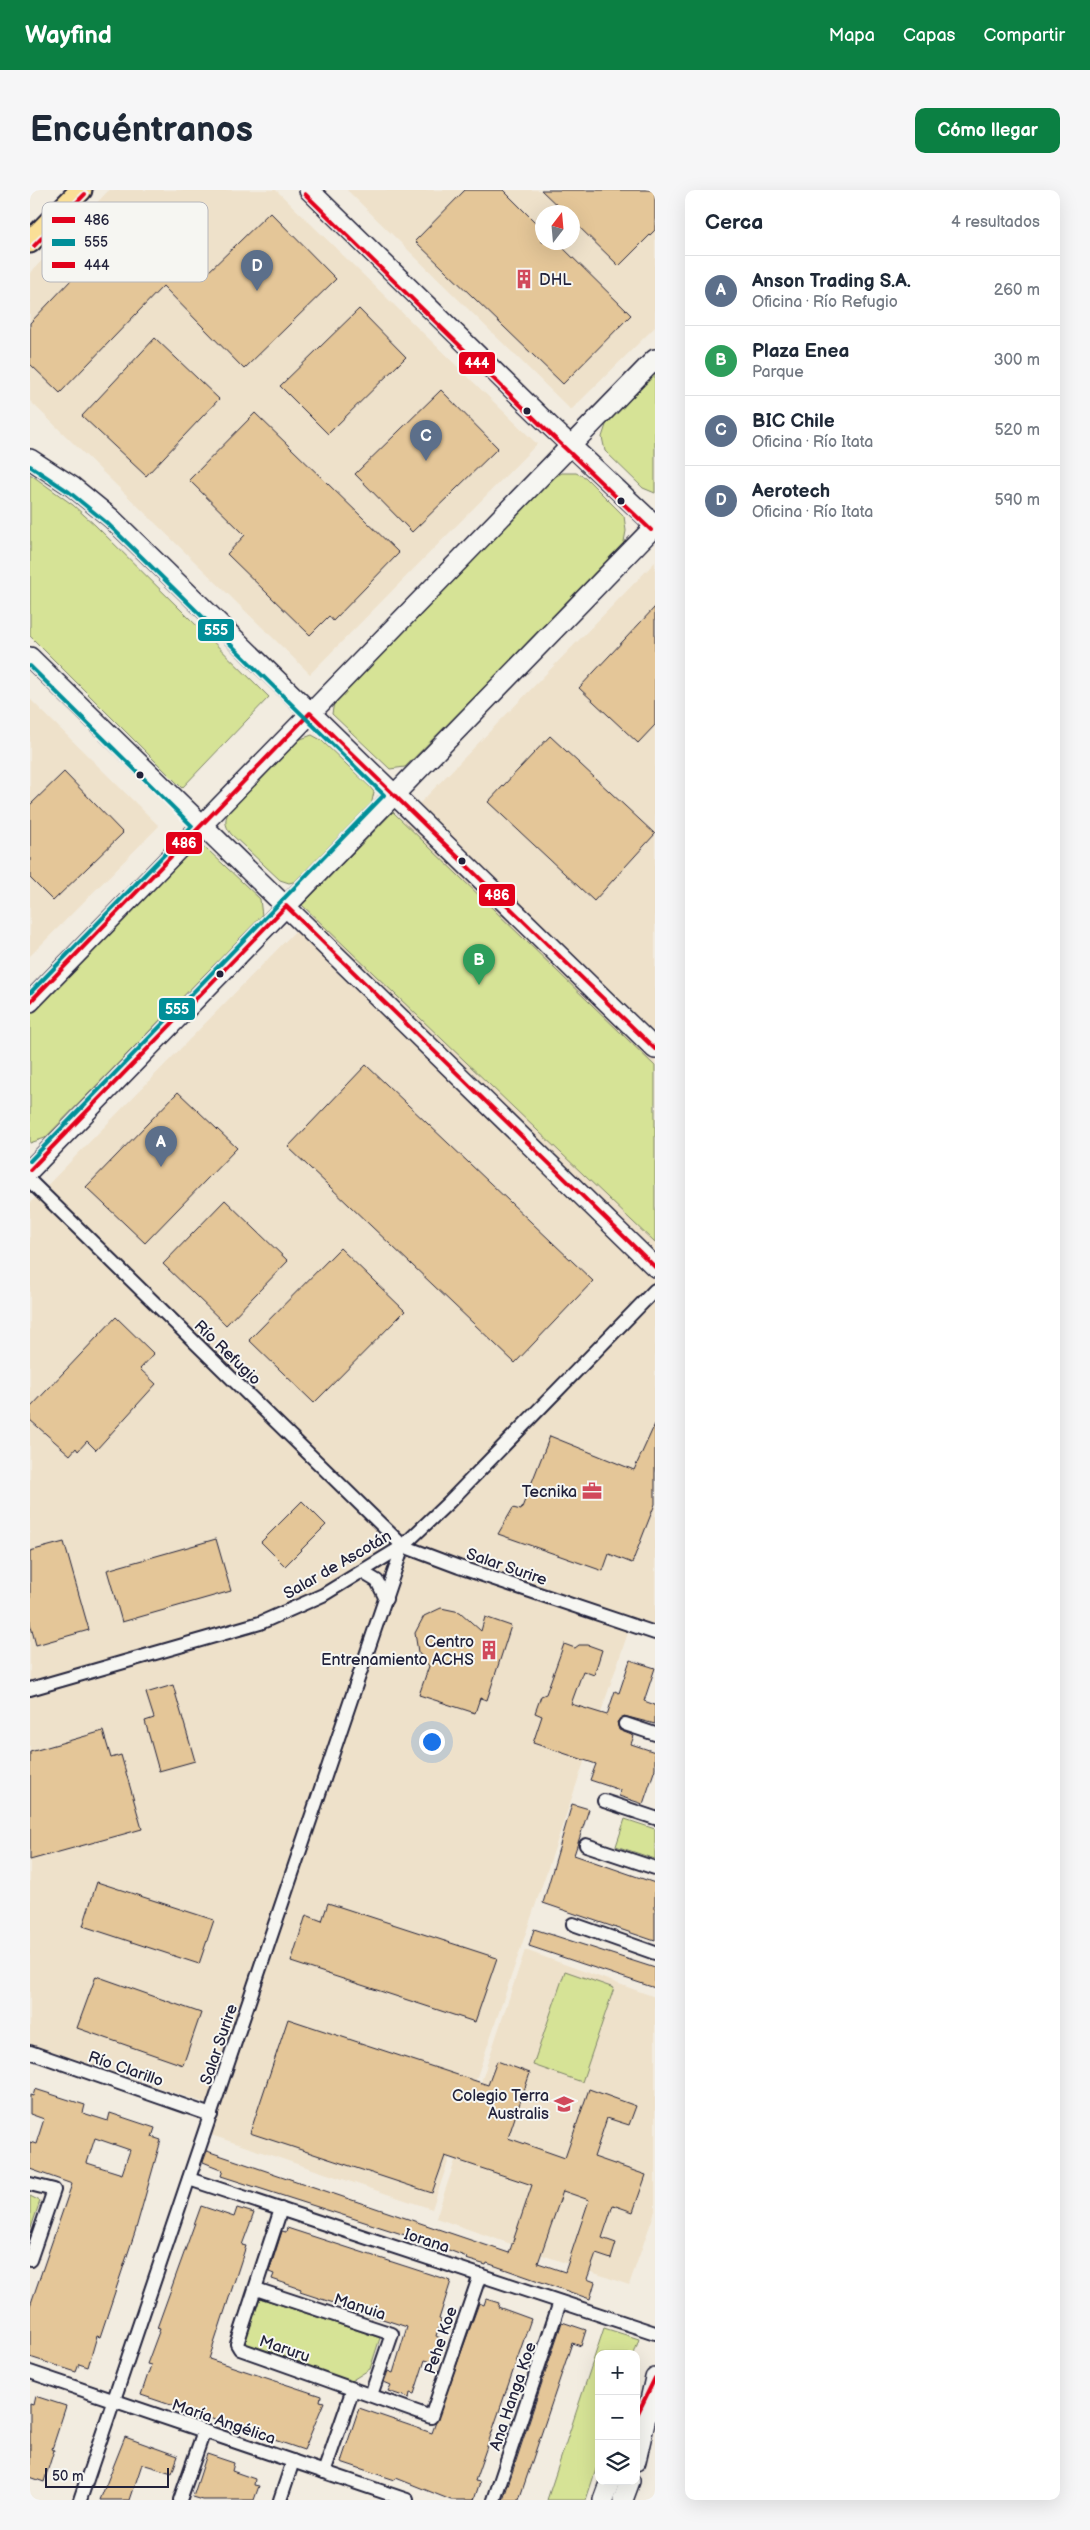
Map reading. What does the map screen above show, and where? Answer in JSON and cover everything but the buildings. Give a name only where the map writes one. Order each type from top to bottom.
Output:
[{"type":"main road","points":[[69,202],[81,190]]},
{"type":"main road","points":[[30,242],[42,230]]},
{"type":"street","points":[[30,1170],[655,526],[309,190]]},
{"type":"street","points":[[30,1002],[655,359]]},
{"type":"street","points":[[30,459],[73,487],[111,518],[655,1049]]},
{"type":"street","points":[[30,657],[201,826],[286,906],[655,1267]]},
{"type":"street","name":"Río Refugio","points":[[30,1181],[404,1546]]},
{"type":"street","name":"Salar de Ascotán","points":[[30,1689],[260,1623],[323,1595],[404,1546],[655,1290]]},
{"type":"street","name":"Salar Surire","points":[[80,2500],[404,1546],[459,1567],[655,1633]]},
{"type":"street","points":[[362,1572],[377,1580],[386,1599]]},
{"type":"street","points":[[625,1724],[655,1734]]},
{"type":"street","points":[[604,1801],[655,1818]]},
{"type":"street","points":[[586,1845],[655,1868]]},
{"type":"street","points":[[573,1924],[655,1954]]},
{"type":"street","name":"Río Clarillo","points":[[30,2052],[211,2115]]},
{"type":"street","name":"Iorana","points":[[189,2179],[655,2333]]},
{"type":"street","points":[[30,2184],[54,2190],[30,2260]]},
{"type":"street","name":"Maruru","points":[[281,2209],[237,2344],[240,2349],[431,2417]]},
{"type":"street","name":"Pehe Koe","points":[[431,2417],[480,2275]]},
{"type":"street","name":"Manuia","points":[[256,2289],[392,2334],[372,2396]]},
{"type":"street","name":"Ana Hanga Koe","points":[[494,2500],[560,2302]]},
{"type":"street","name":"María Angélica","points":[[30,2372],[408,2500]]},
{"type":"street","points":[[640,2409],[653,2385]]},
{"type":"street","points":[[640,2443],[653,2385]]},
{"type":"street","points":[[324,2472],[353,2389]]},
{"type":"street","points":[[180,2500],[204,2432]]},
{"type":"street","points":[[280,2500],[293,2461]]},
{"type":"street","points":[[603,2500],[609,2485]]},
{"type":"street","points":[[624,2500],[629,2485]]},
{"type":"shaded area","points":[[109,190],[276,190],[537,444],[310,674],[30,401],[30,273],[42,260],[42,282],[208,282],[208,202],[98,202]]},
{"type":"shaded area","points":[[347,190],[655,190],[655,327],[571,410]]},
{"type":"shaded area","points":[[655,562],[655,1628],[632,1621],[432,2209],[211,2135],[220,2108],[30,2044],[30,1203]]},
{"type":"shaded area","points":[[30,699],[159,826],[30,956]]},
{"type":"shaded area","name":"Colegio Terra Australis","points":[[525,1950],[655,1997],[655,2211],[629,2285],[436,2218]]},
{"type":"green space","points":[[655,374],[655,493],[643,488],[605,451],[602,437],[606,425]]},
{"type":"green space","points":[[562,473],[576,473],[585,477],[624,516],[626,531],[623,547],[405,767],[390,769],[332,714],[334,702],[551,479]]},
{"type":"green space","points":[[30,474],[73,505],[95,525],[269,697],[182,788],[30,636]]},
{"type":"green space","points":[[312,735],[321,740],[374,792],[370,810],[301,880],[289,883],[280,880],[231,834],[226,824],[226,818],[231,808],[295,741]]},
{"type":"green space","points":[[393,812],[655,1066],[655,1243],[302,905]]},
{"type":"green space","points":[[200,846],[207,849],[260,899],[262,916],[45,1138],[30,1143],[30,1014],[188,852],[194,847]]},
{"type":"green space","points":[[625,1819],[655,1829],[655,1859],[616,1846]]},
{"type":"green space","points":[[565,1971],[614,1988],[582,2082],[533,2065]]},
{"type":"green space","points":[[30,2196],[40,2201],[30,2231]]},
{"type":"green space","points":[[260,2298],[380,2338],[370,2369],[351,2381],[244,2345]]},
{"type":"green space","points":[[604,2328],[639,2339],[635,2350],[597,2350]]},
{"type":"green space","points":[[595,2355],[595,2472],[586,2500],[547,2500]]},
{"type":"transit line","name":"444","points":[[77,202],[85,194]]},
{"type":"transit line","name":"444","points":[[305,194],[651,530]]},
{"type":"transit line","name":"444","points":[[34,246],[42,238]]},
{"type":"transit line","name":"555","points":[[30,466],[69,492],[107,523],[384,795],[30,1161]]},
{"type":"transit line","name":"555","points":[[30,666],[192,826],[30,993]]},
{"type":"transit line","name":"486","points":[[30,1002],[310,713],[655,1049]]},
{"type":"transit line","name":"486","points":[[30,1170],[286,906],[655,1267]]},
{"type":"transit line","name":"486","points":[[640,2409],[655,2378]]},
{"type":"place","name":"DHL","points":[[524,279]]},
{"type":"place","name":"Aerotech","points":[[257,291]]},
{"type":"place","name":"BIC Chile","points":[[426,461]]},
{"type":"place","name":"Plaza Enea","points":[[479,985]]},
{"type":"place","name":"Anson Trading S.A.","points":[[161,1167]]},
{"type":"place","name":"Tecnika","points":[[592,1491]]},
{"type":"place","name":"Centro Entrenamiento ACHS","points":[[489,1650]]},
{"type":"place","name":"Colegio Terra Australis","points":[[564,2104]]}]
